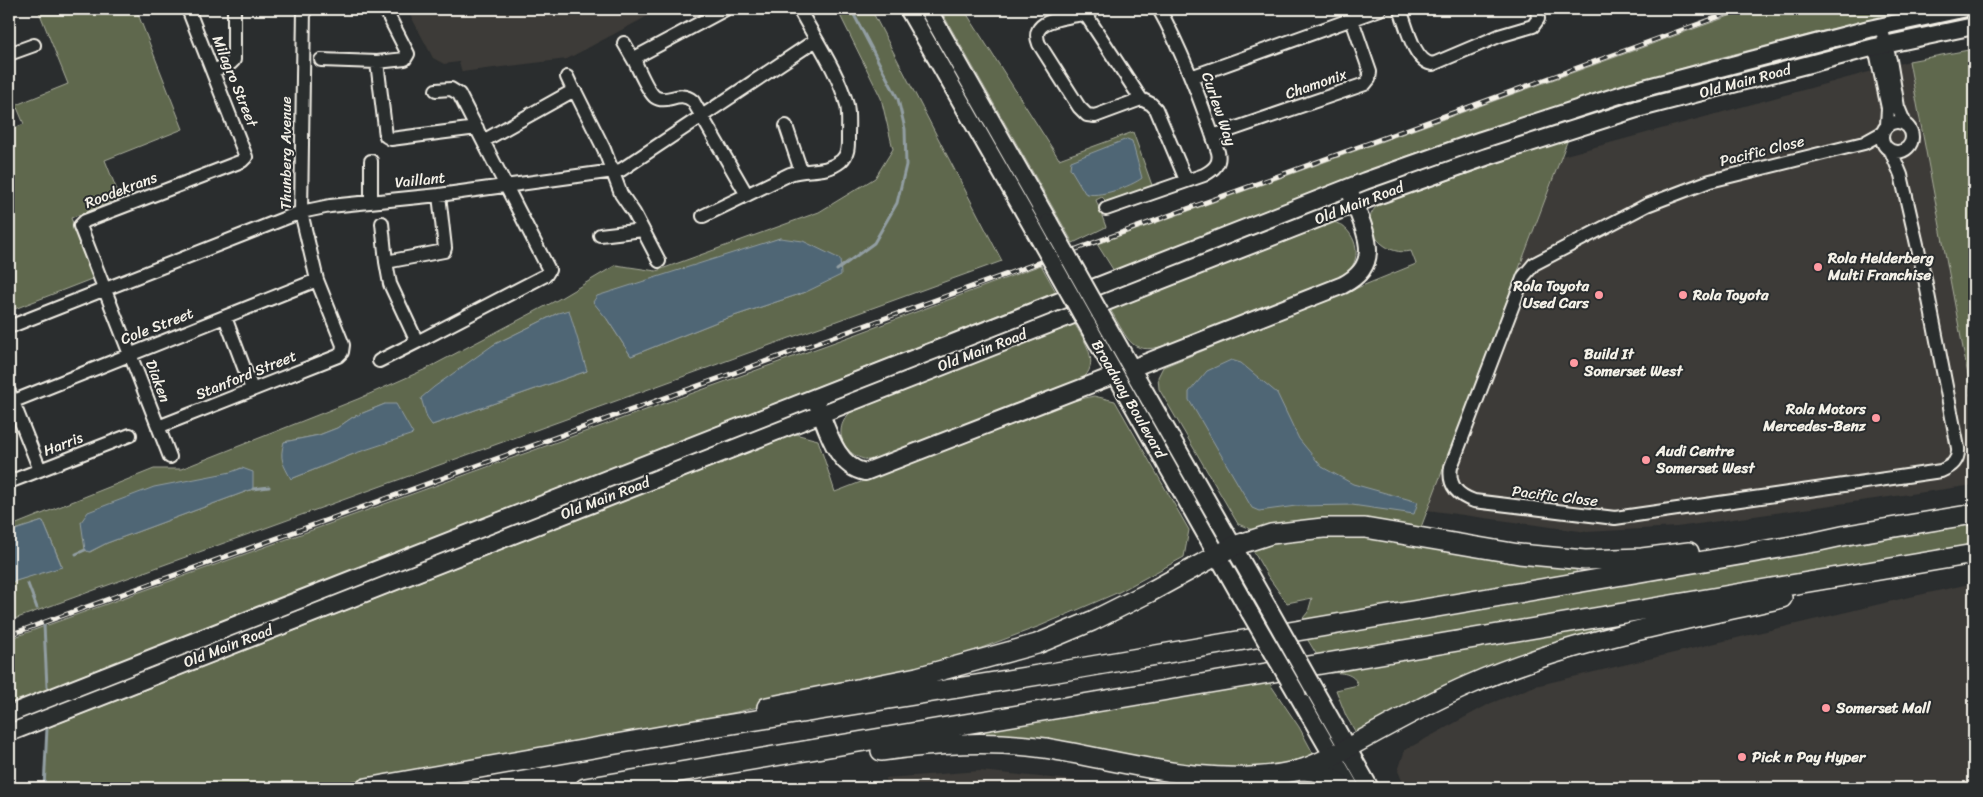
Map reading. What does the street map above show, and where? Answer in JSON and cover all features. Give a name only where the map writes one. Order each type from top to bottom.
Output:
[{"type":"highway","points":[[366,788],[707,728],[1086,668],[1974,514]]},
{"type":"highway","points":[[707,728],[766,707],[917,678],[1037,644],[1092,621],[1150,592],[1226,550],[1271,534],[1344,527],[1384,530],[1519,554],[1593,560],[1660,556],[1806,535],[1848,535]]},
{"type":"highway","points":[[586,788],[1974,554]]},
{"type":"highway","points":[[1298,770],[1340,752],[1468,685],[1532,660],[1672,623],[1916,564]]},
{"type":"highway","points":[[685,772],[724,774],[910,747],[979,744],[1045,748],[1170,773],[1204,777],[1241,777],[1298,770],[1318,771],[1335,779],[1343,788]]},
{"type":"main road","name":"Broadway Boulevard","points":[[908,9],[1115,375],[1226,550],[1270,609],[1315,690],[1340,752],[1351,788]]},
{"type":"main road","name":"Broadway Boulevard","points":[[928,9],[1132,368],[1226,550],[1250,613],[1297,694],[1340,752],[1370,788]]},
{"type":"main road","name":"Old Main Road","points":[[9,714],[1349,187],[1481,140],[1629,92],[1881,26],[1962,9]]},
{"type":"main road","name":"Old Main Road","points":[[9,733],[1354,204],[1486,157],[1637,109],[1880,46],[1974,26]]},
{"type":"main road","points":[[1132,368],[1343,285],[1359,276],[1364,269],[1369,255],[1349,187]]},
{"type":"main road","points":[[814,398],[838,451],[846,464],[853,469],[865,472],[1115,375]]},
{"type":"street","name":"Milagro Street","points":[[188,9],[246,153],[245,158],[238,162]]},
{"type":"street","points":[[213,71],[231,64],[234,60],[234,9]]},
{"type":"street","name":"Thunberg Avenue","points":[[304,9],[301,212],[317,280],[343,344],[343,350]]},
{"type":"street","points":[[321,60],[377,62],[401,61],[407,57],[407,52],[385,9]]},
{"type":"street","points":[[635,62],[638,56],[726,9]]},
{"type":"street","points":[[703,216],[790,174],[801,171],[818,171],[836,164],[846,155],[849,116],[846,104],[799,9]]},
{"type":"street","name":"Curlew Way","points":[[1106,209],[1210,171],[1217,164],[1219,156],[1191,77],[1176,40],[1159,9]]},
{"type":"street","points":[[1191,77],[1352,20],[1376,9]]},
{"type":"street","points":[[1400,9],[1419,56],[1426,62],[1433,64],[1499,36],[1533,26],[1538,19],[1537,9]]},
{"type":"street","points":[[1141,99],[1095,116],[1086,115],[1039,44],[1036,38],[1038,28],[1045,22],[1077,14],[1085,15],[1088,18],[1141,99],[1151,104],[1156,110],[1186,180]]},
{"type":"street","name":"Chamonix","points":[[1213,136],[1365,84],[1369,79],[1370,72],[1352,20]]},
{"type":"street","points":[[1881,26],[1880,46],[1888,108],[1882,141],[1888,148],[1901,175]]},
{"type":"street","name":"Vaillant","points":[[9,327],[301,212],[330,206],[439,195],[613,172],[624,168],[816,40]]},
{"type":"street","points":[[624,44],[655,96],[661,99],[678,96],[688,97],[693,100],[746,196]]},
{"type":"street","points":[[9,54],[34,45]]},
{"type":"street","points":[[1864,143],[1899,152],[1910,145],[1912,137],[1911,130],[1905,124],[1898,108],[1880,46]]},
{"type":"street","points":[[377,62],[384,130],[388,138],[477,128]]},
{"type":"street","points":[[567,77],[596,132],[621,194],[659,261]]},
{"type":"street","points":[[379,361],[548,272],[548,267],[459,94],[451,89],[436,90]]},
{"type":"street","points":[[483,142],[569,93],[574,92]]},
{"type":"street","points":[[1864,143],[1898,121],[1905,124]]},
{"type":"street","points":[[786,126],[801,171]]},
{"type":"street","name":"Pacific Close","points":[[1864,143],[1710,180],[1647,205],[1534,264],[1526,272],[1522,280],[1451,467],[1450,480],[1456,491],[1460,495],[1474,501],[1611,518],[1941,471],[1948,468],[1957,459],[1958,448],[1935,325],[1901,175]]},
{"type":"street","points":[[1901,175],[1906,149]]},
{"type":"street","points":[[371,161],[371,202]]},
{"type":"street","name":"Roodekrans","points":[[105,288],[81,230],[81,223],[238,162]]},
{"type":"street","points":[[386,262],[444,251],[439,195]]},
{"type":"street","points":[[382,223],[390,284],[417,342]]},
{"type":"street","points":[[600,235],[643,230]]},
{"type":"street","name":"Cole Street","points":[[10,399],[317,280]]},
{"type":"street","name":"Diaken","points":[[105,288],[170,457]]},
{"type":"street","points":[[224,317],[252,389]]},
{"type":"street","name":"Stanford Street","points":[[158,427],[338,356],[343,350]]},
{"type":"street","points":[[10,399],[40,470]]},
{"type":"street","name":"Harris","points":[[9,482],[130,435]]},
{"type":"shaded area","points":[[407,9],[661,9],[567,59],[462,72],[459,62],[444,64],[433,58]]},
{"type":"shaded area","points":[[1909,61],[1974,407],[1974,485],[1677,527],[1587,532],[1427,510],[1562,156]]},
{"type":"shaded area","name":"Somerset Mall","points":[[1974,583],[1974,788],[1405,788],[1398,771],[1405,750],[1491,703],[1535,686]]},
{"type":"shaded area","points":[[980,771],[1082,781],[1116,788],[887,788],[886,778]]},
{"type":"green space","points":[[38,9],[136,9],[183,129],[105,160],[120,198],[71,218],[94,278],[12,310],[11,307],[9,309],[9,130],[24,124],[16,105],[68,84]]},
{"type":"green space","points":[[837,9],[871,9],[1002,261],[9,621],[9,583],[62,566],[43,521],[9,532],[9,527],[154,469],[181,469],[358,399],[426,369],[557,300],[616,265],[656,271],[819,212],[875,178],[893,149],[881,98]],"holes":[[[780,238],[806,292],[719,321],[631,356],[607,319],[761,245]],[[558,313],[587,371],[432,425],[493,345]],[[385,404],[356,453],[291,479],[284,442],[319,435],[337,428],[353,417]],[[241,468],[253,489],[107,543],[90,552],[85,550],[85,545]]]},
{"type":"green space","points":[[940,9],[971,9],[965,11],[1059,159],[1133,132],[1153,188],[1107,202],[1102,197],[1096,200],[1106,227],[1073,243]]},
{"type":"green space","points":[[1749,9],[1924,9],[1831,29],[1700,63],[1592,95],[1114,271],[1097,244]]},
{"type":"green space","points":[[1974,49],[1974,407],[1909,61]]},
{"type":"green space","points":[[1568,139],[1420,530],[1253,530],[1238,524],[1159,389],[1158,377],[1163,367],[1416,264],[1411,251],[1400,252],[1390,249],[1375,236],[1371,228],[1370,219],[1373,211],[1380,204]]},
{"type":"green space","points":[[1333,222],[1346,229],[1354,241],[1356,255],[1354,263],[1348,271],[1326,283],[1173,343],[1148,349],[1139,348],[1127,338],[1110,309]]},
{"type":"green space","points":[[1041,265],[1056,292],[9,706],[9,639],[857,334]]},
{"type":"green space","points":[[1074,323],[1086,344],[1091,359],[1087,374],[1081,380],[878,460],[868,460],[859,457],[845,445],[841,429],[844,420],[851,412]]},
{"type":"green space","points":[[1094,396],[1115,401],[1189,530],[1184,557],[1119,592],[1040,626],[960,656],[882,679],[661,729],[311,788],[44,788],[47,728],[795,434],[818,440],[835,492],[1068,402]]},
{"type":"green space","points":[[1974,524],[1974,546],[1318,657],[1306,637]]},
{"type":"green space","points":[[1324,532],[1575,564],[1577,575],[1304,620],[1303,618],[1308,612],[1312,598],[1287,603],[1267,575],[1251,547]]},
{"type":"green space","points":[[1625,621],[1626,629],[1358,736],[1346,716],[1336,690],[1358,685],[1350,676],[1342,673],[1329,673],[1328,671]]},
{"type":"green space","points":[[1268,681],[1299,727],[1315,757],[1304,762],[1231,772],[938,737]]},
{"type":"water","points":[[1127,139],[1132,141],[1142,178],[1131,185],[1114,191],[1098,194],[1085,193],[1070,168],[1071,161]]},
{"type":"water","points":[[780,238],[803,241],[840,259],[841,275],[806,292],[719,321],[631,356],[607,319],[593,302],[597,296]]},
{"type":"water","points":[[569,310],[587,371],[432,425],[427,418],[421,398],[434,387],[493,345],[558,313]]},
{"type":"water","points":[[1231,360],[1241,363],[1277,393],[1299,439],[1322,467],[1353,484],[1418,502],[1414,514],[1352,505],[1296,506],[1259,511],[1252,508],[1189,400],[1189,392],[1207,371]]},
{"type":"water","points":[[385,404],[396,404],[413,434],[356,453],[291,479],[283,461],[284,442],[319,435],[337,428],[353,417]]},
{"type":"water","points":[[242,468],[253,472],[253,489],[107,543],[89,552],[85,550],[81,522],[88,512],[154,487],[231,472]]},
{"type":"water","points":[[43,521],[62,567],[9,583],[9,532]]},
{"type":"waterway","points":[[837,270],[874,243],[897,203],[906,165],[905,129],[898,99],[851,9]]},
{"type":"waterway","points":[[253,489],[269,487]]},
{"type":"waterway","points":[[76,554],[85,550]]},
{"type":"waterway","points":[[28,584],[37,608]]},
{"type":"waterway","points":[[44,625],[47,687]]},
{"type":"waterway","points":[[44,788],[47,728]]},
{"type":"railway","points":[[9,635],[1740,9]]},
{"type":"place","name":"Rola Helderberg Multi Franchise","points":[[1818,267]]},
{"type":"place","name":"Rola Toyota Used Cars","points":[[1599,295]]},
{"type":"place","name":"Rola Toyota","points":[[1683,295]]},
{"type":"place","name":"Build It Somerset West","points":[[1574,363]]},
{"type":"place","name":"Rola Motors Mercedes-Benz","points":[[1876,418]]},
{"type":"place","name":"Audi Centre Somerset West","points":[[1646,460]]},
{"type":"place","name":"Somerset Mall","points":[[1826,708]]},
{"type":"place","name":"Pick n Pay Hyper","points":[[1742,757]]}]
